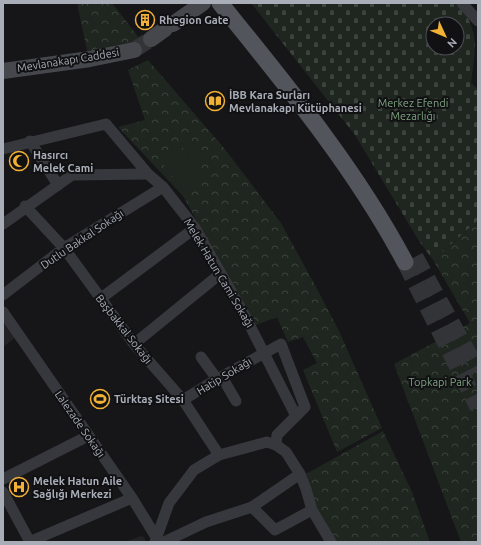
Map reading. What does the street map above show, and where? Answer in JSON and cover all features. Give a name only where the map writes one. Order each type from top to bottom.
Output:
[{"type":"main road","points":[[151,39],[203,3]]},
{"type":"main road","points":[[220,3],[311,116],[410,260],[365,174],[336,133],[233,3]]},
{"type":"main road","name":"Mevlanakapı Caddesi","points":[[3,71],[134,50]]},
{"type":"street","points":[[462,3],[478,21]]},
{"type":"street","name":"Melek Hatun Cami Sokağı","points":[[30,142],[106,124],[148,174],[163,187],[195,228],[265,352],[296,416]]},
{"type":"street","points":[[3,149],[30,142],[58,185]]},
{"type":"street","points":[[3,224],[25,206],[72,175],[148,174]]},
{"type":"street","name":"Dutlu Bakkal Sokağı","points":[[3,295],[64,248],[163,187]]},
{"type":"street","name":"Başbakkal Sokağı","points":[[25,206],[64,248],[134,344],[183,400],[219,455]]},
{"type":"street","points":[[100,299],[195,228]]},
{"type":"street","points":[[134,344],[220,274]]},
{"type":"street","name":"Lalezade Sokağı","points":[[3,312],[132,498],[158,540]]},
{"type":"street","name":"Hatip Sokağı","points":[[183,400],[219,378],[281,344],[306,407],[296,416]]},
{"type":"street","points":[[201,357],[236,401]]},
{"type":"street","points":[[276,445],[277,435],[296,416]]},
{"type":"street","points":[[3,479],[88,436]]},
{"type":"street","points":[[158,540],[169,503],[194,470],[219,455],[267,442],[276,445],[286,452],[300,474],[312,510],[331,542]]},
{"type":"street","points":[[158,540],[252,507],[300,474]]},
{"type":"street","points":[[3,492],[30,542],[132,498]]},
{"type":"street","points":[[252,507],[275,530],[312,510]]},
{"type":"shaded area","points":[[3,319],[16,337],[3,347]]},
{"type":"shaded area","points":[[141,536],[145,538],[145,542],[125,542]]},
{"type":"green space","points":[[77,3],[112,3],[140,39],[132,45],[88,55]]},
{"type":"green space","name":"Merkez Efendi Mezarlığı","points":[[251,3],[457,3],[465,13],[473,31],[475,50],[471,83],[478,89],[478,220],[433,260],[419,241],[355,135]]},
{"type":"green space","points":[[148,60],[224,148],[281,223],[339,331],[382,428],[337,452],[303,370],[317,363],[303,337],[288,342],[277,317],[256,325],[183,196],[118,127],[145,120],[128,70]]},
{"type":"green space","points":[[189,138],[204,155],[195,162],[180,145]]},
{"type":"green space","points":[[179,146],[203,178],[185,192],[160,160]]},
{"type":"green space","name":"Topkapi Park","points":[[478,220],[478,542],[461,542],[394,364],[470,323],[433,260]]},
{"type":"green space","points":[[383,431],[412,492],[430,542],[337,542],[319,515],[306,474]]},
{"type":"tunnel","points":[[134,50],[151,39]]},
{"type":"tunnel","points":[[415,257],[478,371]]},
{"type":"tunnel","points":[[405,262],[478,407]]},
{"type":"place","name":"Rhegion Gate","points":[[145,20]]},
{"type":"place","name":"İBB Kara Surları Mevlanakapı Kütüphanesi","points":[[215,101]]},
{"type":"place","name":"Hasırcı Melek Cami","points":[[19,161]]},
{"type":"place","name":"Türktaş Sitesi","points":[[100,399]]},
{"type":"place","name":"Melek Hatun Aile Sağlığı Merkezi","points":[[19,487]]}]
